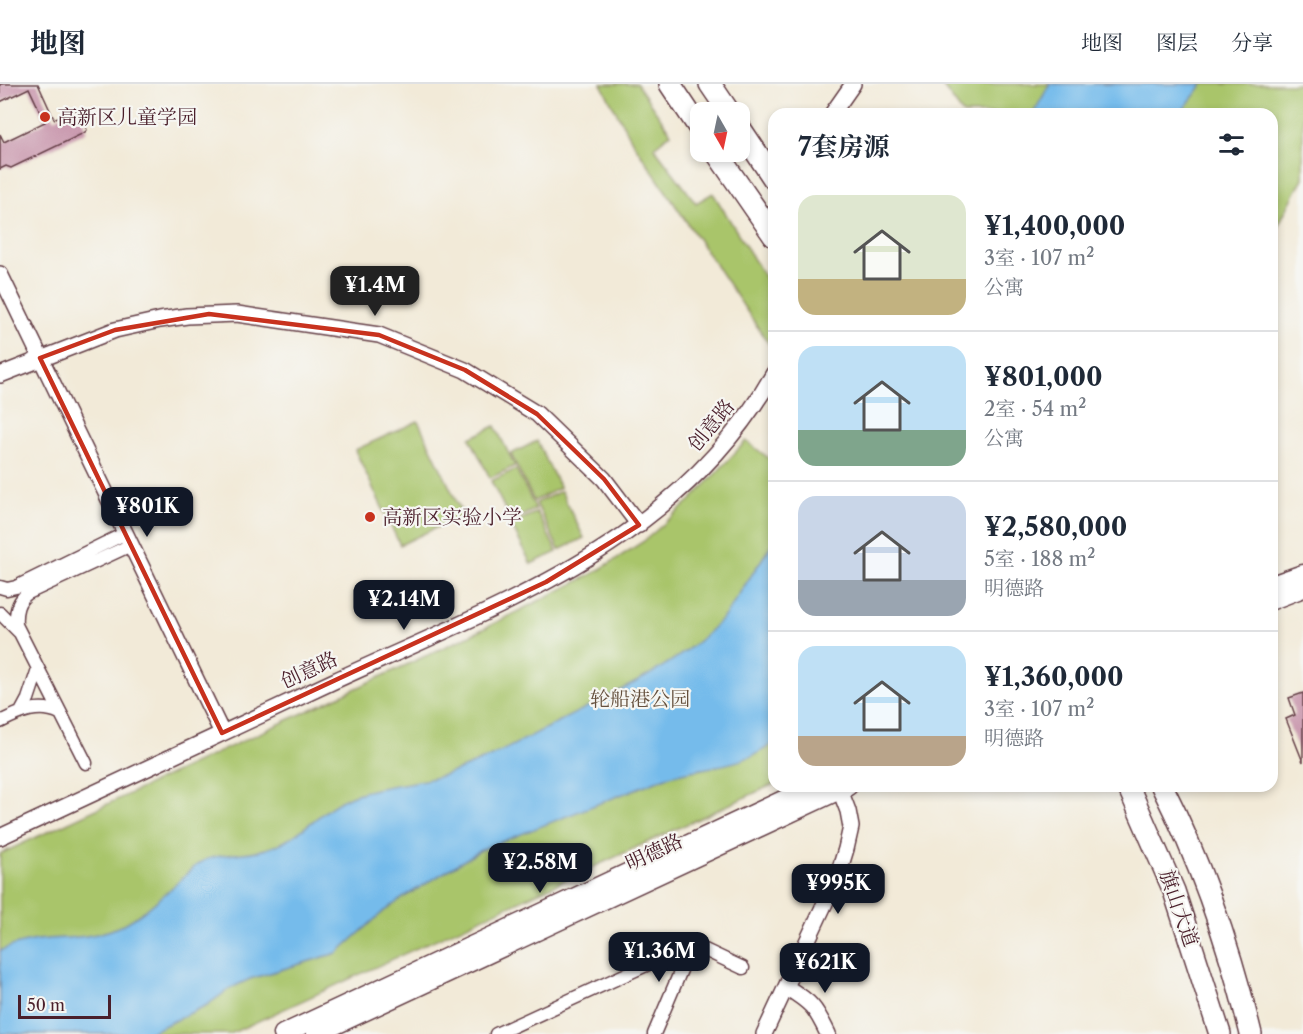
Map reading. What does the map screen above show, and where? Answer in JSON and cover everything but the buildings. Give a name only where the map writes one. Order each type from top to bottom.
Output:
[{"type":"highway","points":[[670,84],[690,114]]},
{"type":"highway","points":[[710,84],[722,102]]},
{"type":"highway","points":[[750,143],[768,170]]},
{"type":"highway","points":[[723,162],[768,227]]},
{"type":"highway","name":"旗山大道","points":[[1131,792],[1174,891],[1220,1034]]},
{"type":"highway","name":"旗山大道","points":[[1165,792],[1186,833],[1223,933],[1237,976],[1251,1034]]},
{"type":"main road","points":[[1278,583],[1303,574]]},
{"type":"main road","points":[[1278,598],[1303,588]]},
{"type":"main road","points":[[283,1034],[800,792]]},
{"type":"main road","name":"明德路","points":[[316,1034],[835,792]]},
{"type":"street","points":[[836,108],[853,84]]},
{"type":"street","points":[[0,274],[222,733]]},
{"type":"street","points":[[0,375],[115,330],[160,320],[209,314],[237,314],[379,334],[465,370],[537,414],[604,479],[639,525]]},
{"type":"street","name":"创意路","points":[[0,837],[546,582],[592,557],[639,525],[681,491],[719,450],[768,384]]},
{"type":"street","points":[[0,587],[16,588],[128,539]]},
{"type":"street","points":[[86,764],[16,625],[17,607],[23,597],[128,539]]},
{"type":"street","points":[[0,613],[20,633]]},
{"type":"street","points":[[21,712],[38,669]]},
{"type":"street","points":[[0,722],[21,712],[37,708],[60,713]]},
{"type":"street","points":[[764,1034],[838,875],[851,827],[846,792]]},
{"type":"street","points":[[654,1034],[692,944]]},
{"type":"street","points":[[496,1034],[692,944],[743,968]]},
{"type":"street","points":[[786,987],[807,999],[816,1008],[828,1034]]},
{"type":"highlighted area","points":[[209,314],[379,335],[465,370],[537,414],[604,479],[639,525],[546,582],[222,733],[40,358],[115,330]]},
{"type":"green space","points":[[601,84],[637,84],[671,133],[654,147],[696,203],[713,193],[768,282],[768,343],[634,144]]},
{"type":"green space","points":[[941,84],[1303,84],[1303,178],[1278,226],[1278,108],[959,108]]},
{"type":"green space","points":[[418,421],[463,515],[400,545],[355,450]]},
{"type":"green space","points":[[495,426],[515,466],[490,478],[470,438]]},
{"type":"green space","points":[[537,441],[560,488],[534,501],[511,454]]},
{"type":"green space","name":"轮船港公园","points":[[746,441],[768,458],[768,787],[230,1034],[0,1034],[0,854],[477,632],[596,572],[644,541],[692,499]]},
{"type":"green space","points":[[516,469],[536,509],[511,521],[491,481]]},
{"type":"green space","points":[[561,491],[584,538],[559,550],[536,503]]},
{"type":"green space","points":[[537,512],[557,552],[531,564],[511,524]]},
{"type":"water","points":[[1050,84],[1203,84],[1185,108],[1036,108]]},
{"type":"water","points":[[768,550],[768,746],[762,751],[736,762],[666,777],[481,850],[383,912],[337,953],[250,979],[231,988],[207,1005],[147,1034],[0,1034],[0,951],[27,942],[82,937],[111,930],[146,910],[205,860],[221,855],[256,852],[272,847],[293,836],[330,807],[362,792],[433,778],[474,764],[624,689],[665,665],[704,637],[728,611]]},
{"type":"place","name":"高新区儿童学园","points":[[45,117]]},
{"type":"place","name":"高新区实验小学","points":[[370,517]]}]
